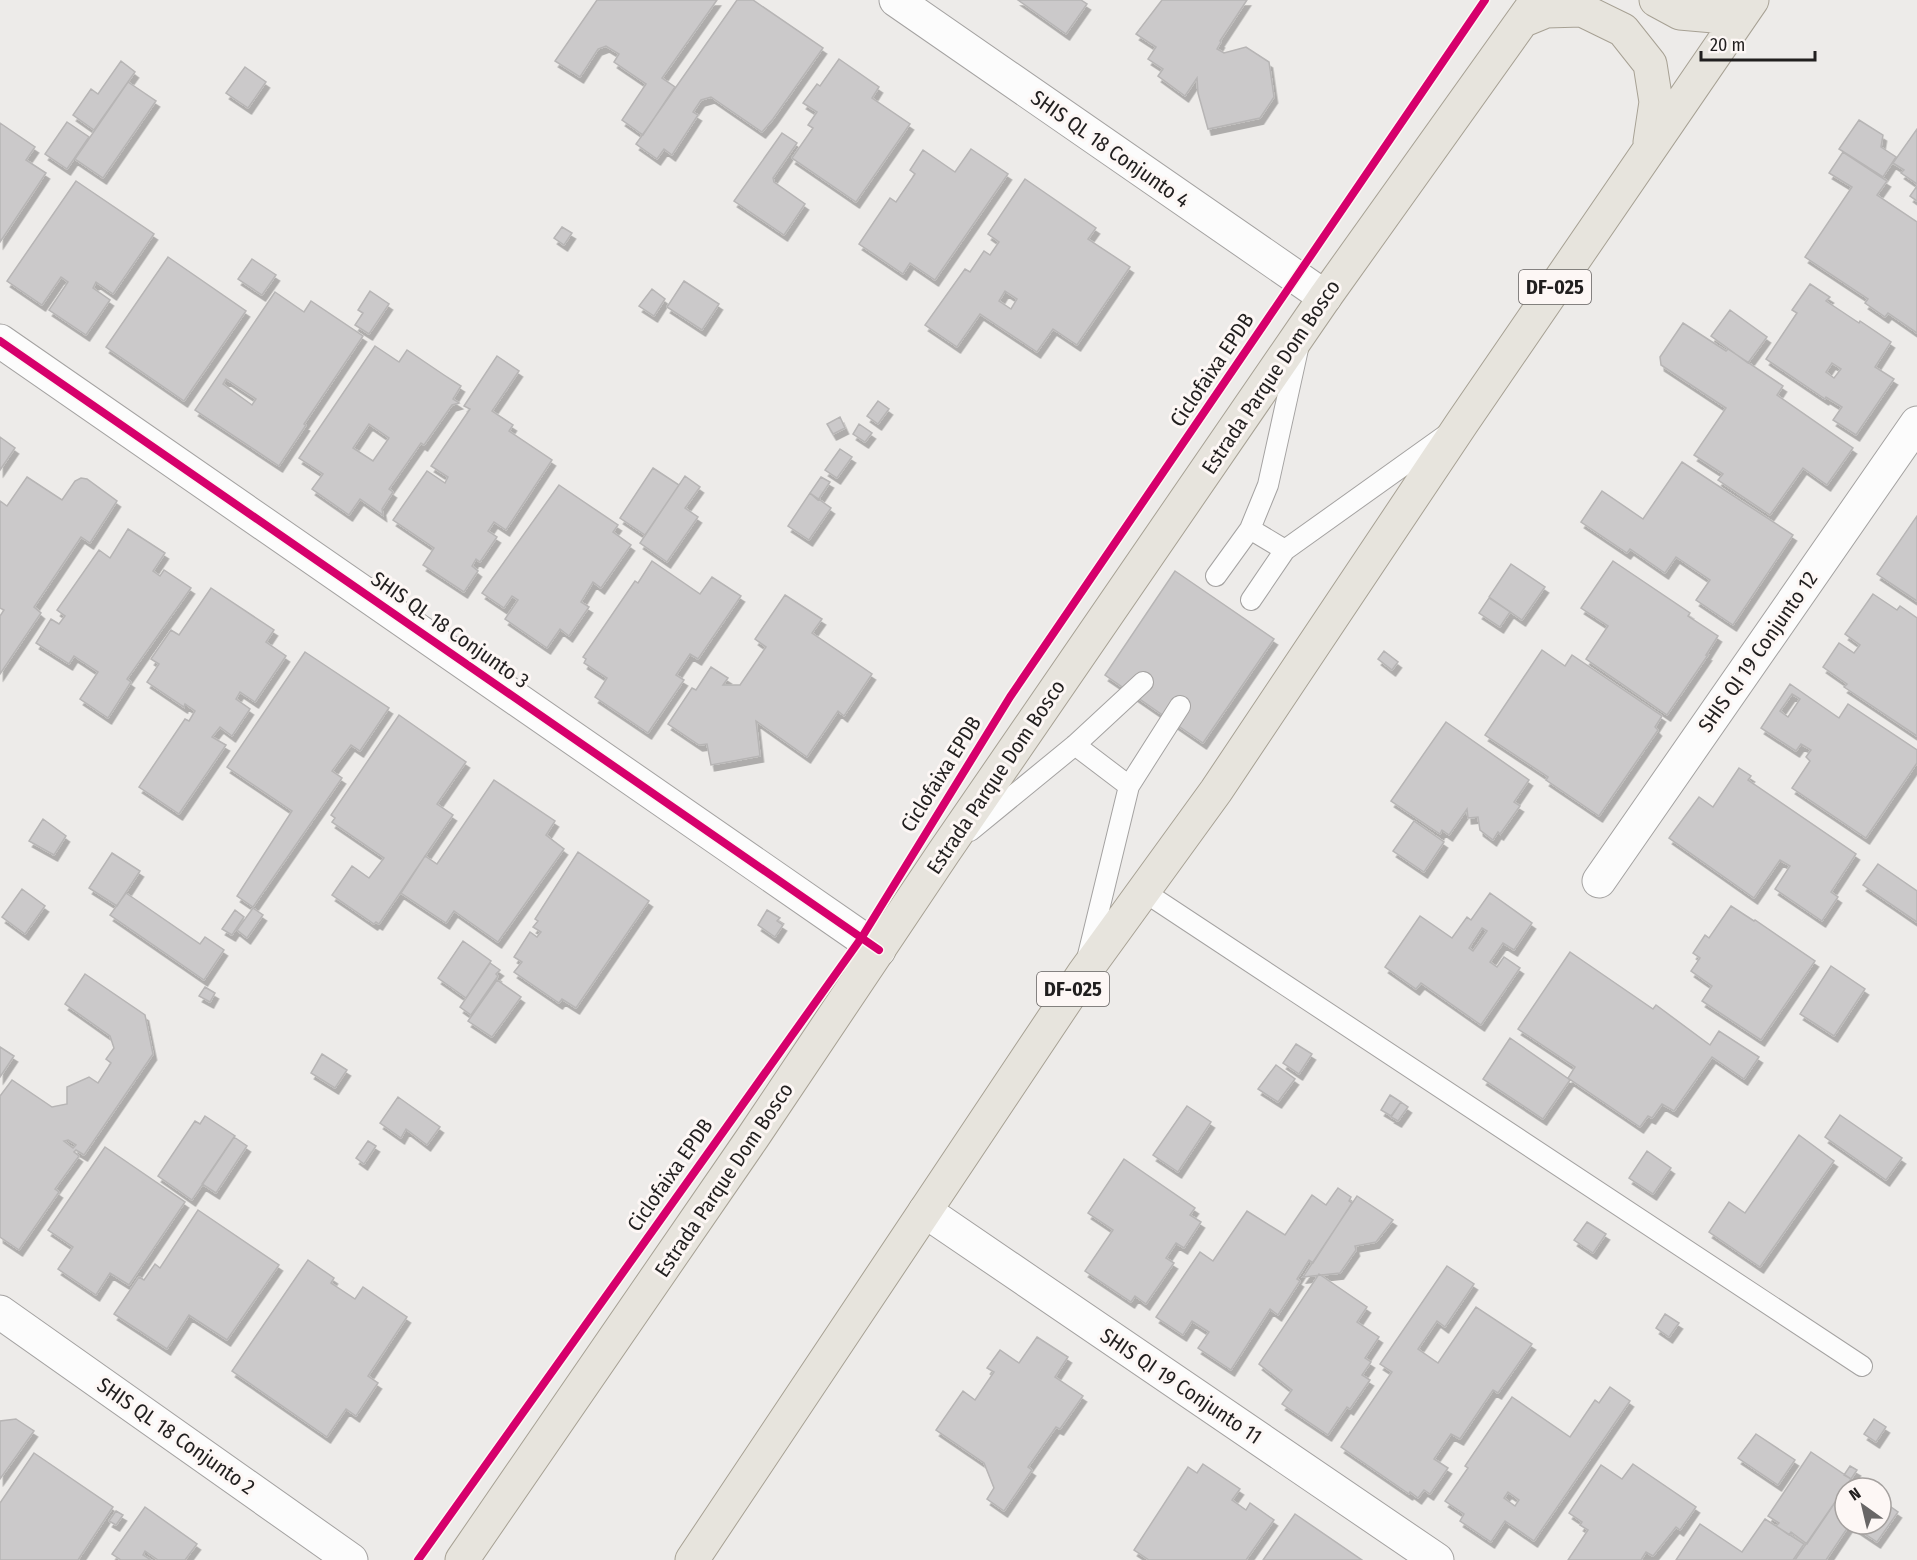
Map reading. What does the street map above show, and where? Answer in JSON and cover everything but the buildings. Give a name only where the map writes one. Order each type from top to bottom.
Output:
[{"type":"main road","points":[[1656,0],[1680,13],[1714,15],[1751,0]]},
{"type":"main road","name":"DF-025","points":[[692,1560],[1084,972],[1216,791],[1462,423],[1751,0]]},
{"type":"main road","name":"Estrada Parque Dom Bosco","points":[[462,1560],[1325,297],[1531,10]]},
{"type":"main road","points":[[1531,10],[1582,10],[1623,30],[1650,64],[1656,102],[1649,150]]},
{"type":"street","name":"SHIS QL 18 Conjunto 4","points":[[896,0],[1325,297]]},
{"type":"street","name":"SHIS QL 18 Conjunto 3","points":[[0,341],[879,950]]},
{"type":"street","name":"SHIS QI 19 Conjunto 12","points":[[1599,881],[1917,423]]},
{"type":"street","name":"SHIS QI 19 Conjunto 11","points":[[925,1211],[1437,1560]]},
{"type":"street","name":"SHIS QL 18 Conjunto 2","points":[[0,1312],[351,1560]]},
{"type":"lane","points":[[1216,576],[1250,529],[1268,484],[1302,332]]},
{"type":"lane","points":[[1251,600],[1285,550],[1462,423]]},
{"type":"lane","points":[[1250,529],[1285,550]]},
{"type":"lane","points":[[944,852],[1075,745],[1143,682]]},
{"type":"lane","points":[[1084,972],[1129,786],[1180,706]]},
{"type":"lane","points":[[1075,745],[1129,786]]},
{"type":"lane","points":[[1143,891],[1862,1366]]},
{"type":"cycle path","name":"Ciclofaixa EPDB","points":[[418,1560],[862,937],[1010,697],[1485,0]]},
{"type":"cycle path","points":[[0,341],[879,950]]}]
